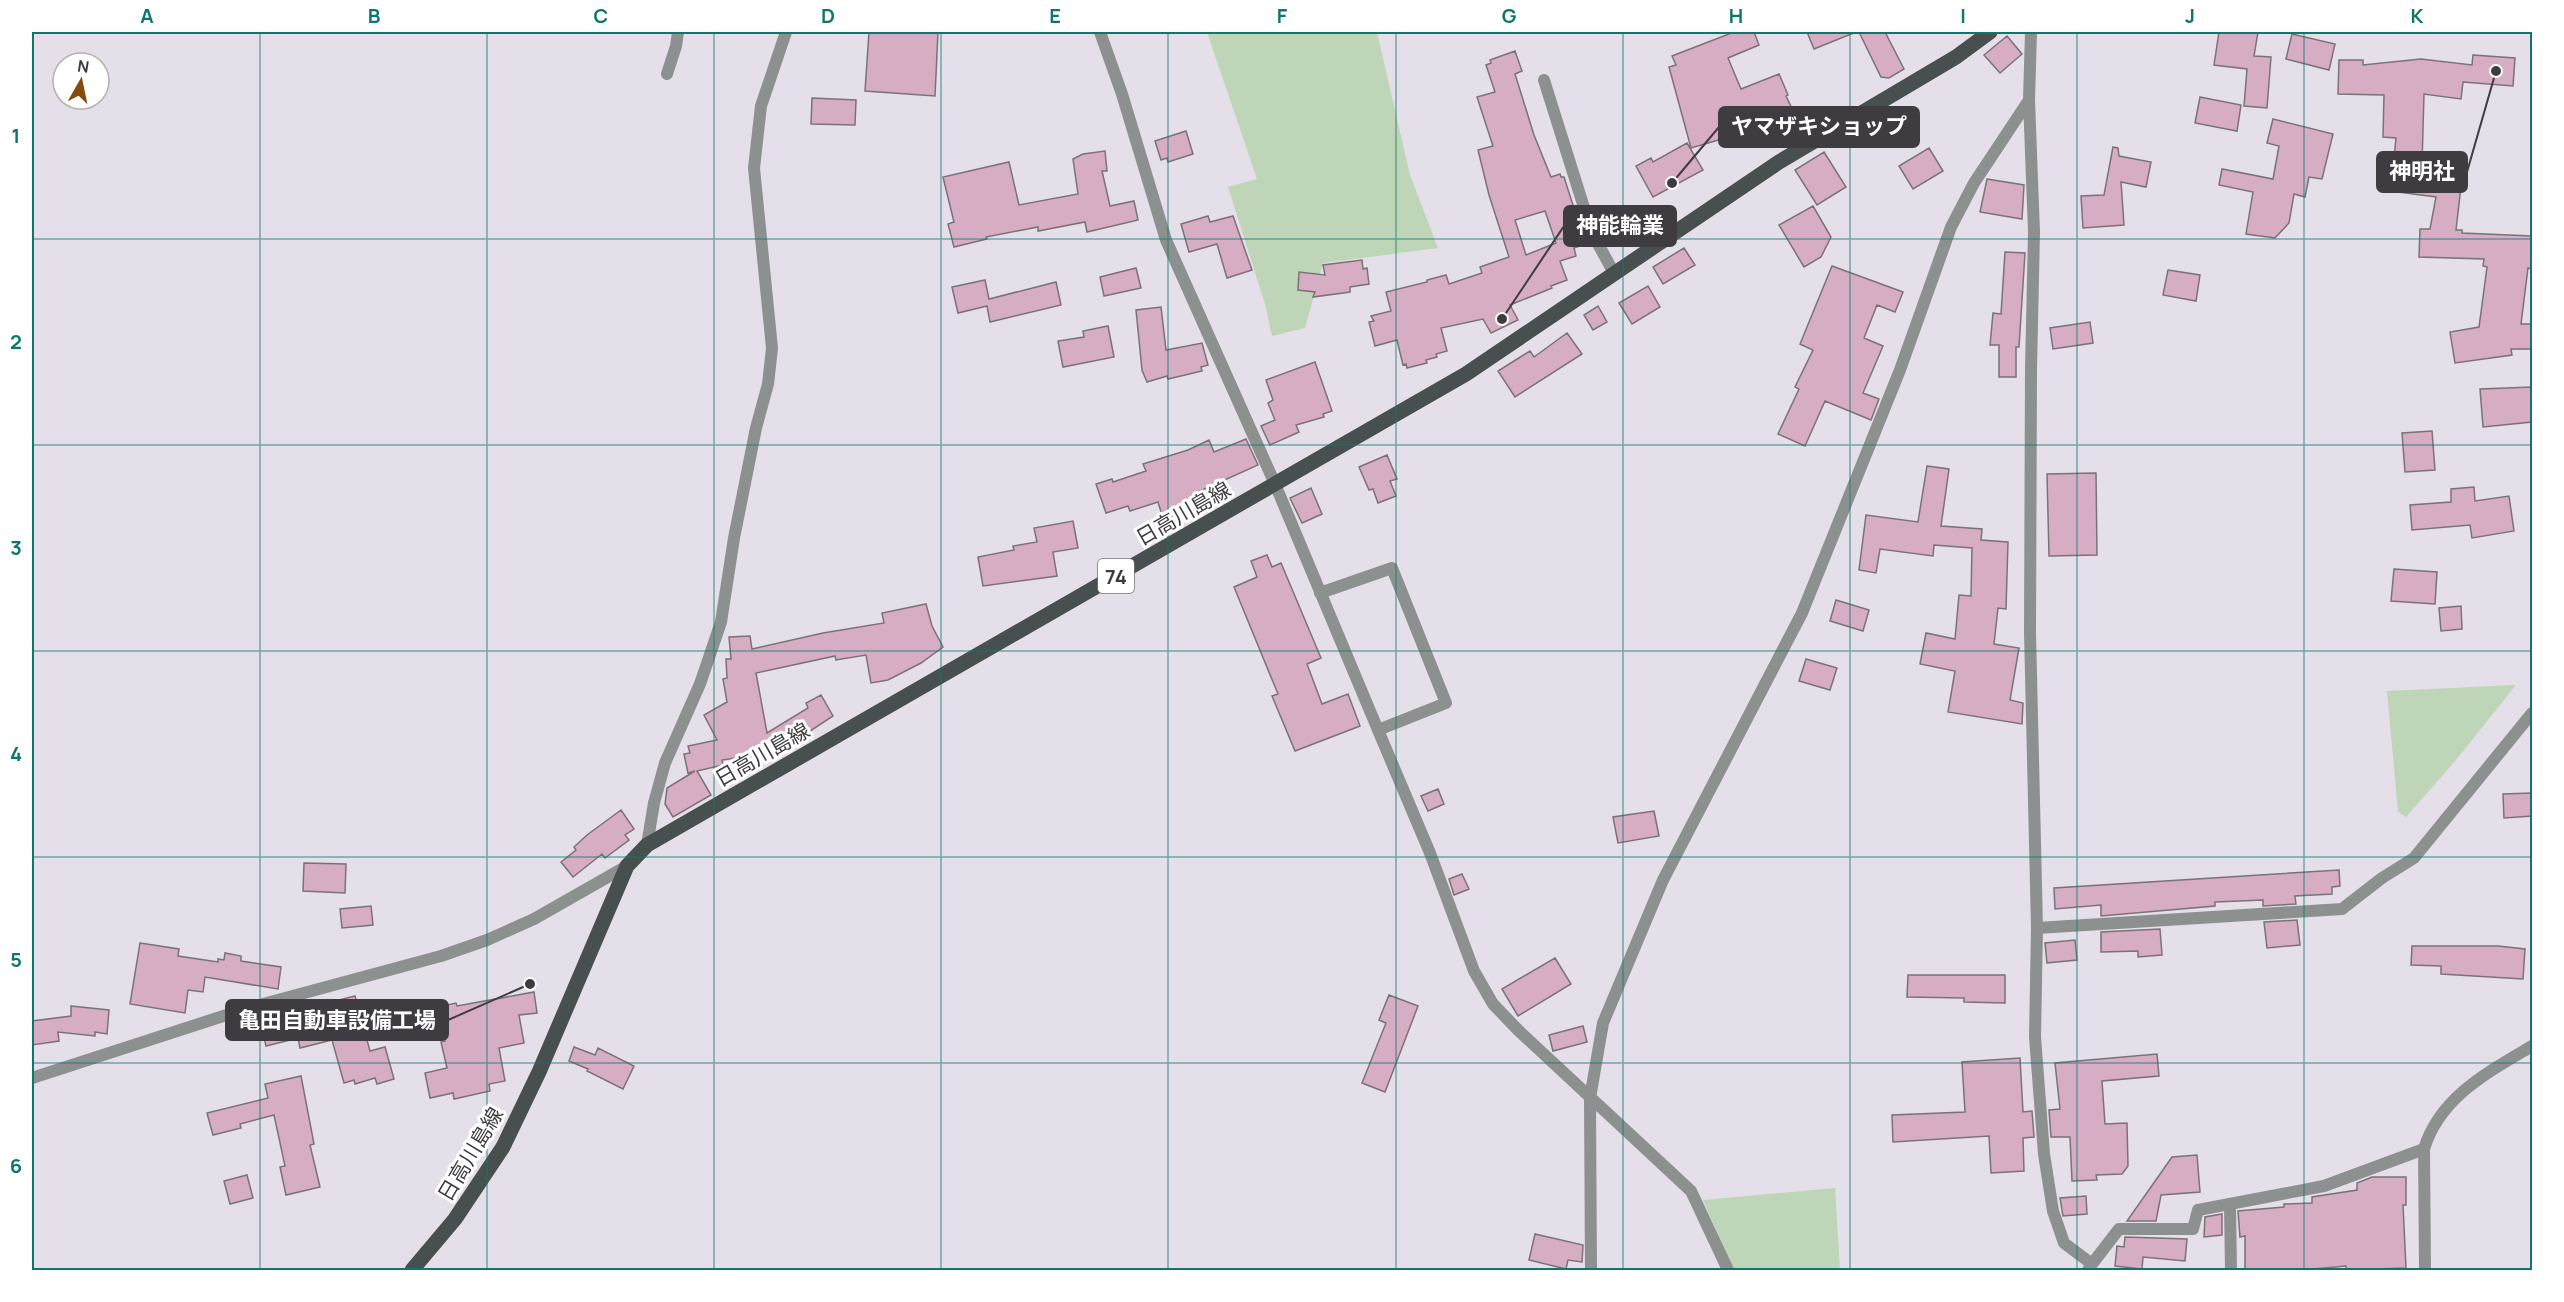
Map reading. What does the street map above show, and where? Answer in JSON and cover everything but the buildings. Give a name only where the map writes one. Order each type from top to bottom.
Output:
[{"type":"main road","name":"日高川島線","points":[[412,1270],[455,1219],[503,1147],[539,1072],[627,866],[647,845],[1466,374],[1779,162],[1956,57],[1990,32]]},
{"type":"street","points":[[668,74],[678,32]]},
{"type":"street","points":[[647,845],[654,803],[665,763],[700,684],[721,622],[734,538],[756,428],[768,384],[772,348],[754,168],[761,106],[786,32]]},
{"type":"street","points":[[1100,32],[1122,94],[1166,240],[1275,484],[1430,853],[1474,971],[1499,1011],[1691,1191],[1728,1270]]},
{"type":"street","points":[[2031,32],[2029,100],[2034,232],[2030,633],[2037,928],[2035,1037],[2044,1154],[2053,1211],[2064,1243],[2090,1267],[2119,1229],[2193,1229],[2198,1210],[2324,1186],[2424,1149]]},
{"type":"street","points":[[1544,80],[1592,233],[1614,273]]},
{"type":"street","points":[[1591,1270],[1590,1098],[1603,1023],[1663,880],[1802,613],[1900,370],[1951,228],[1974,183],[2029,100]]},
{"type":"street","points":[[1320,592],[1392,568],[1446,703],[1378,730]]},
{"type":"street","points":[[2037,928],[2342,909],[2382,878],[2414,858],[2532,713]]},
{"type":"street","points":[[32,1078],[244,1009],[441,956],[488,940],[534,920],[627,866]]},
{"type":"street","points":[[2425,1270],[2424,1149],[2430,1131],[2442,1113],[2472,1082],[2532,1046]]},
{"type":"street","points":[[2230,1205],[2232,1270]]},
{"type":"green space","points":[[1207,32],[1377,32],[1410,175],[1438,248],[1323,263],[1305,328],[1272,336],[1265,304],[1228,187],[1257,179]]},
{"type":"green space","points":[[2516,685],[2456,760],[2406,817],[2398,812],[2387,691]]},
{"type":"green space","points":[[1835,1188],[1840,1270],[1734,1270],[1703,1200]]},
{"type":"place","name":"神明社","points":[[2496,71]]},
{"type":"place","name":"ヤマザキショップ","points":[[1672,183]]},
{"type":"place","name":"神能輪業","points":[[1502,319]]},
{"type":"place","name":"亀田自動車設備工場","points":[[530,984]]}]
